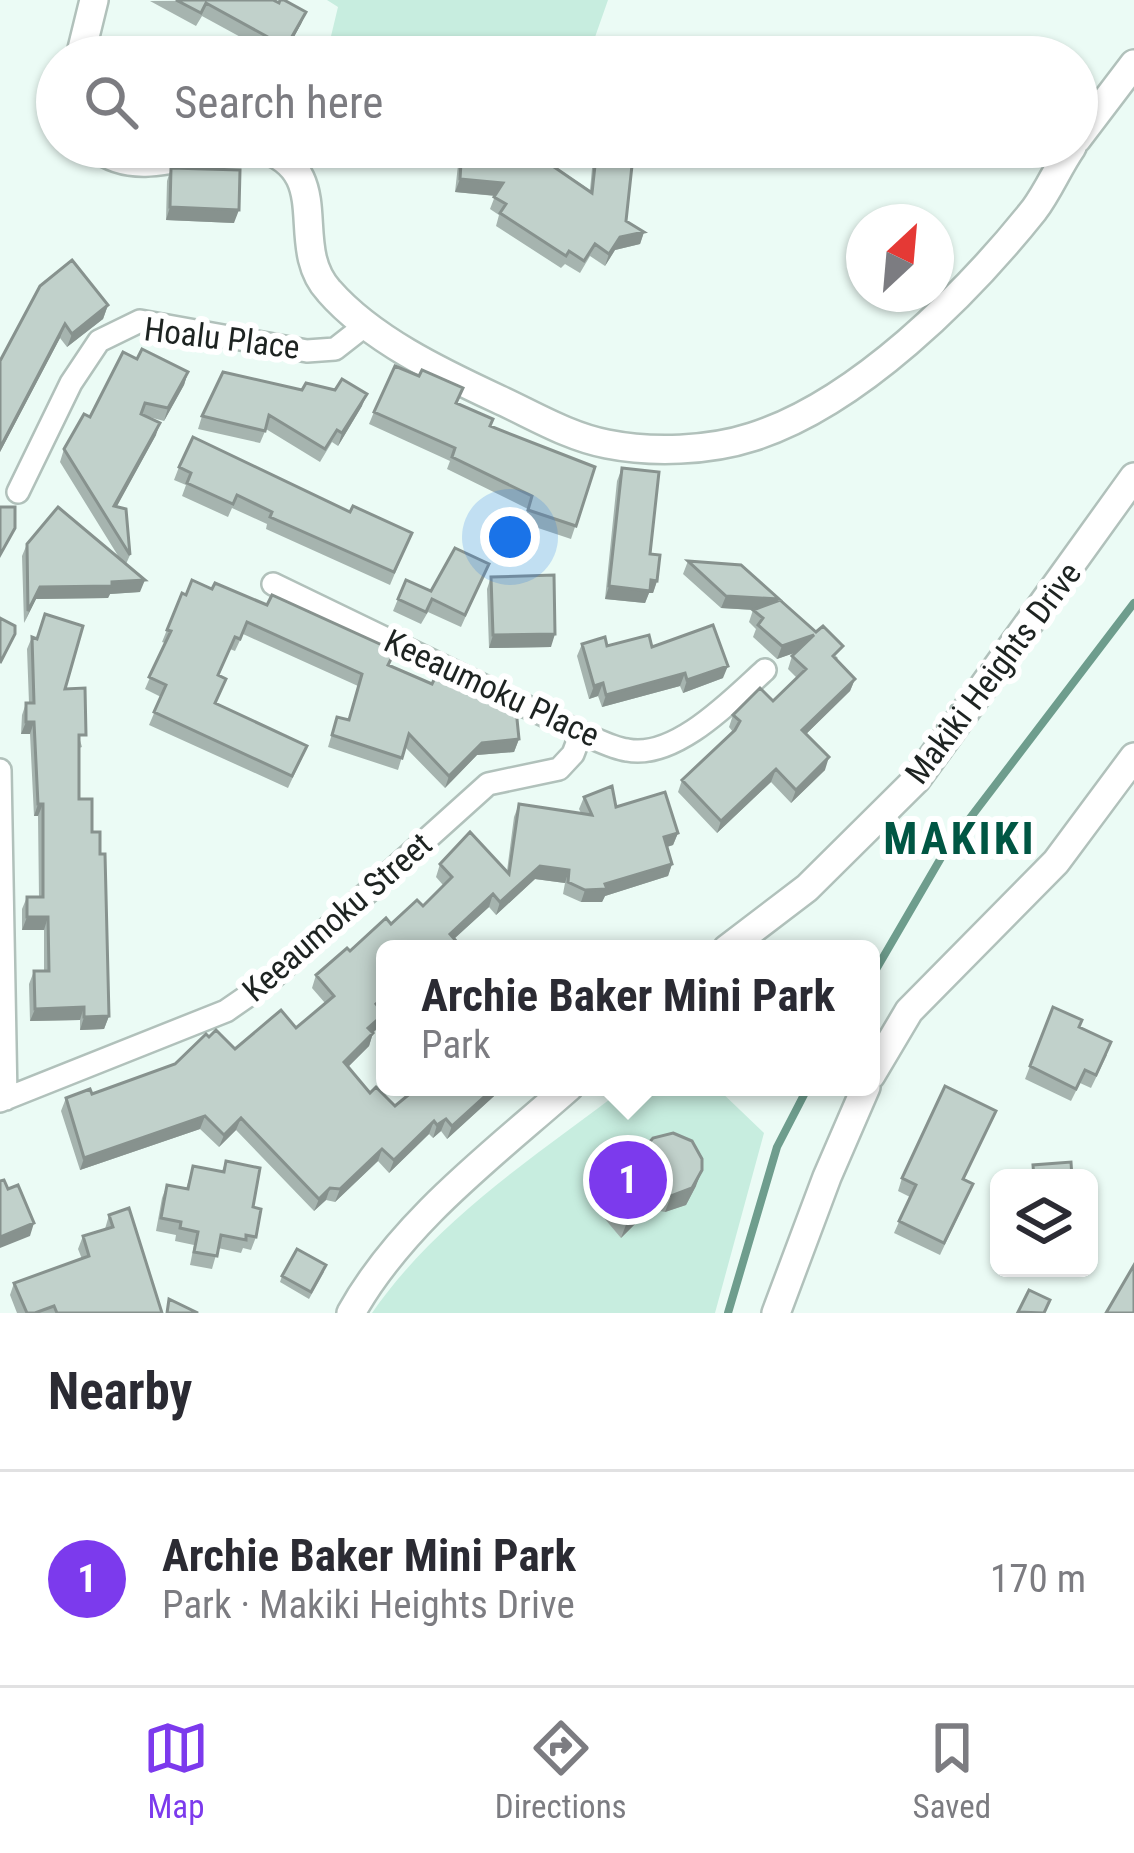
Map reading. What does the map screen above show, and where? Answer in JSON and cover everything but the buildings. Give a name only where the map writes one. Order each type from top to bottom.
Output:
[{"type":"street","points":[[85,36],[94,0]]},
{"type":"street","points":[[1098,111],[1134,64]]},
{"type":"street","points":[[294,168],[324,287],[367,324],[488,394],[605,444],[665,449],[749,439],[822,404],[853,383],[943,308],[1037,206],[1060,168]]},
{"type":"street","name":"Hoalu Place","points":[[18,492],[71,382],[99,341],[119,331],[140,321],[307,352],[335,349],[367,324]]},
{"type":"street","name":"Makiki Heights Drive","points":[[739,940],[807,888],[916,780],[1134,477]]},
{"type":"street","name":"Keeaumoku Place","points":[[273,584],[581,733],[629,751],[652,749],[686,735],[765,670]]},
{"type":"street","name":"Keeaumoku Street","points":[[3,1100],[226,1011],[281,970],[488,784],[559,769],[574,754],[581,733]]},
{"type":"street","points":[[880,1060],[909,1011],[1056,862],[1134,758]]},
{"type":"street","points":[[0,770],[3,1100]]},
{"type":"street","points":[[351,1313],[380,1268],[415,1231],[559,1096]]},
{"type":"street","points":[[776,1313],[826,1177],[862,1096]]},
{"type":"green space","points":[[327,0],[608,0],[595,36],[331,36],[338,7]]},
{"type":"green space","points":[[614,1096],[725,1096],[764,1133],[715,1313],[372,1313],[427,1247],[523,1164]]},
{"type":"waterway","points":[[880,963],[945,851],[1134,603]]},
{"type":"waterway","points":[[728,1313],[777,1147],[803,1096]]},
{"type":"place","name":"Archie Baker Mini Park","points":[[628,1180]]},
{"type":"district","name":"MAKIKI","points":[[960,838]]}]
